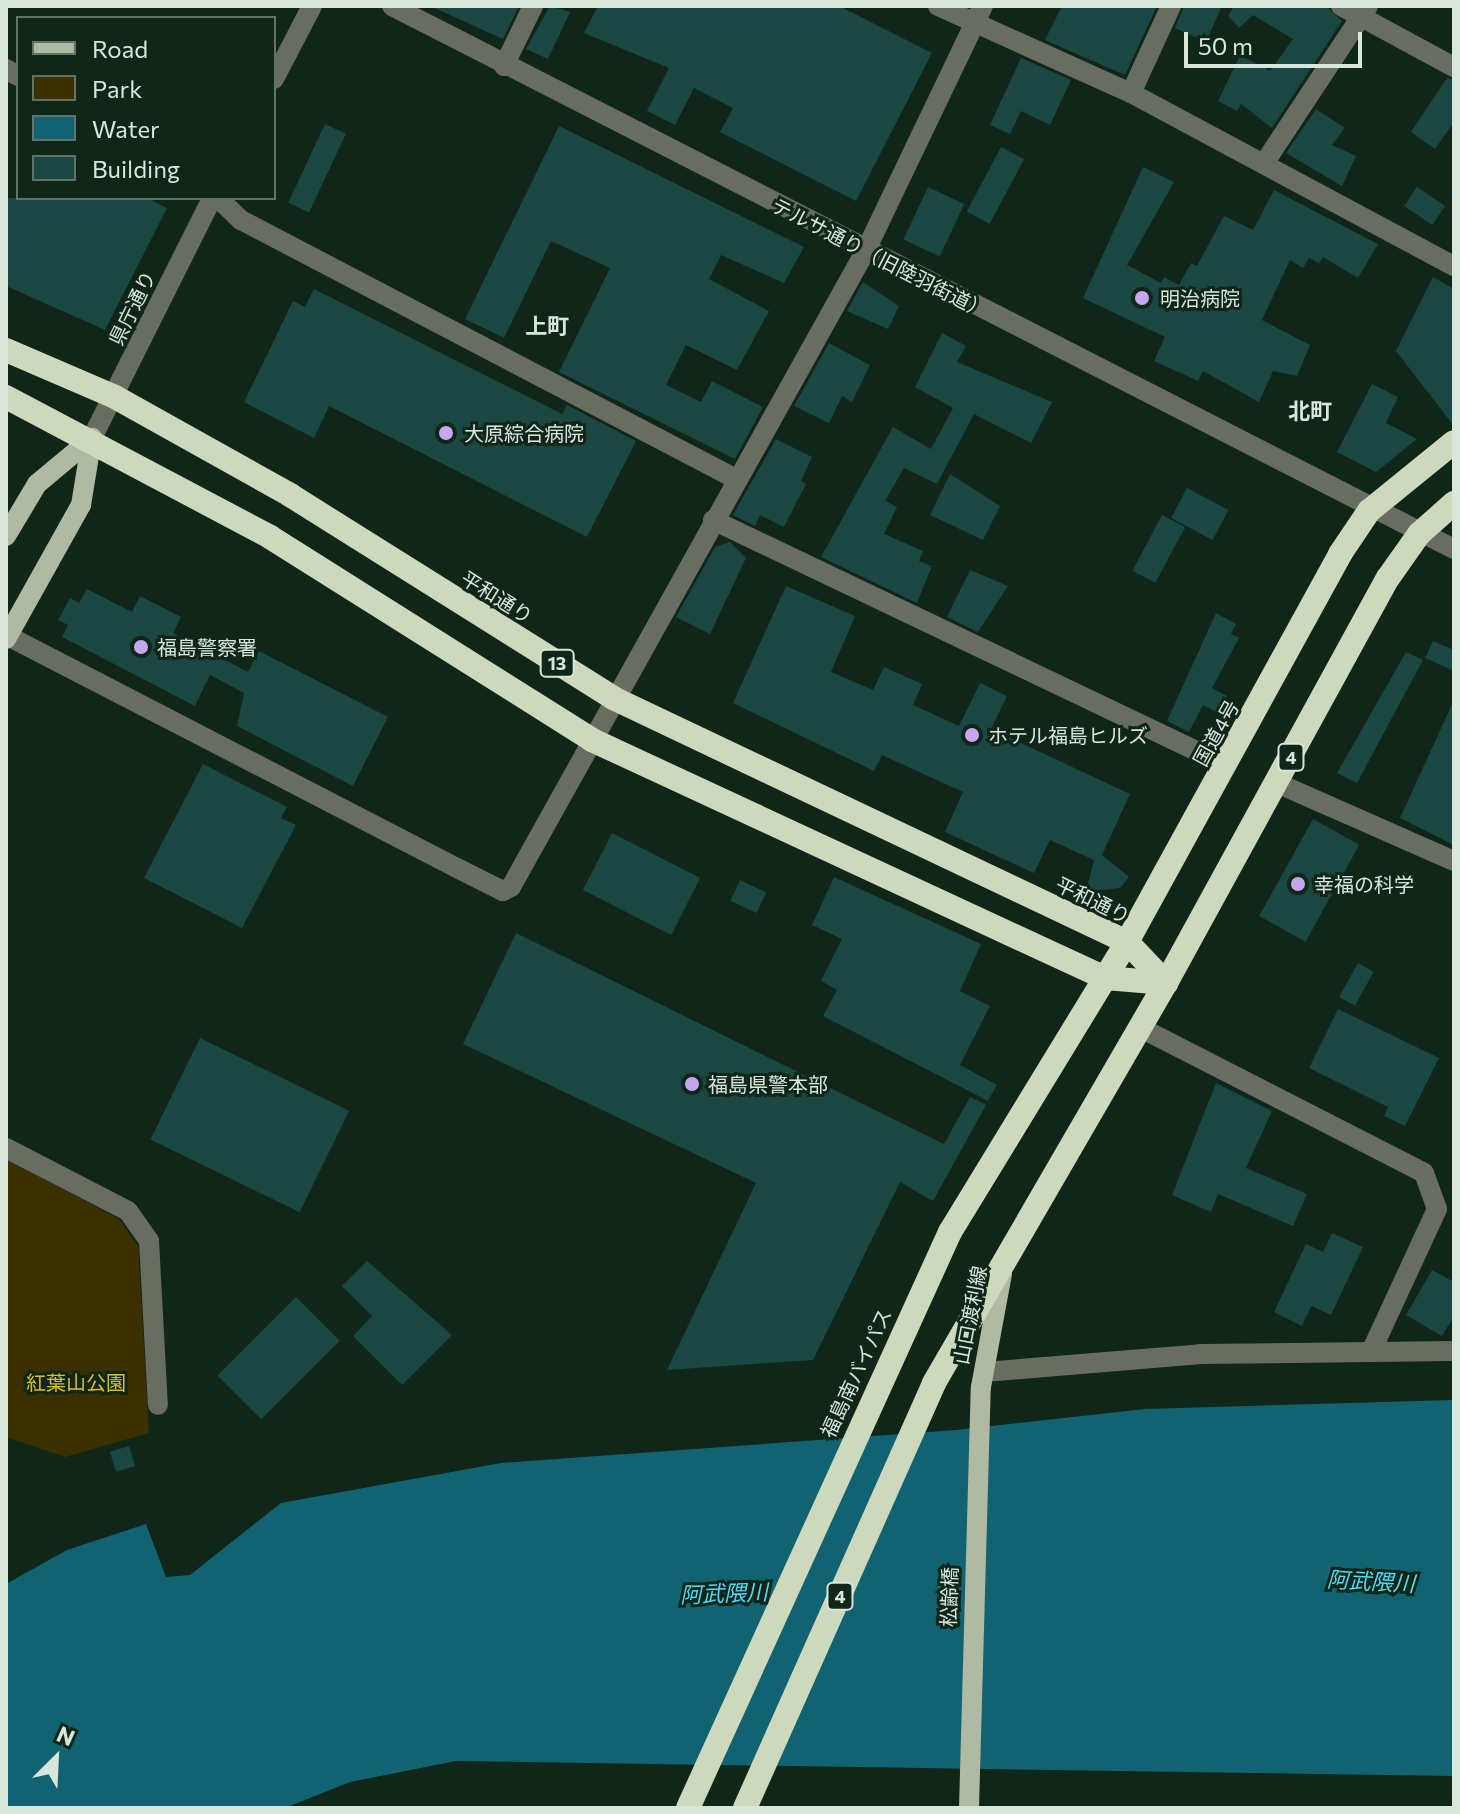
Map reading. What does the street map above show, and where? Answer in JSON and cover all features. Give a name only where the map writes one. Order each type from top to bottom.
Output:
[{"type":"highway","name":"平和通り","points":[[6,350],[115,397],[290,495],[613,698],[1127,942],[1166,983]]},
{"type":"highway","name":"13","points":[[6,397],[92,438],[270,537],[592,740],[1105,978],[1166,983]]},
{"type":"highway","points":[[1369,511],[1454,442]]},
{"type":"highway","name":"4","points":[[745,1808],[934,1383],[1006,1252],[1166,983],[1419,534],[1454,503]]},
{"type":"highway","name":"国道4号","points":[[1105,978],[1369,511]]},
{"type":"highway","name":"福島南バイパス","points":[[688,1808],[881,1372],[950,1232],[1105,978]]},
{"type":"main road","name":"県庁通り","points":[[6,536],[37,484],[92,438]]},
{"type":"main road","name":"県庁通り","points":[[7,636],[81,505],[92,438]]},
{"type":"main road","name":"山口渡利線","points":[[982,1380],[1006,1252]]},
{"type":"main road","name":"松齢橋","points":[[969,1808],[982,1380]]},
{"type":"street","points":[[276,75],[312,6]]},
{"type":"street","name":"テルサ通り（旧陸羽街道）","points":[[392,6],[1369,511],[1454,549]]},
{"type":"street","points":[[504,66],[533,6]]},
{"type":"street","points":[[938,6],[979,14],[1452,259]]},
{"type":"street","points":[[1131,93],[1171,6]]},
{"type":"street","points":[[1341,6],[1364,11],[1454,67]]},
{"type":"street","points":[[1265,162],[1364,11]]},
{"type":"street","points":[[7,636],[503,891],[519,879],[613,698],[866,250],[979,14]]},
{"type":"street","name":"県庁通り","points":[[92,438],[211,200]]},
{"type":"street","points":[[220,200],[241,220],[736,479]]},
{"type":"street","points":[[713,520],[1226,765]]},
{"type":"street","points":[[1277,783],[1454,861]]},
{"type":"street","points":[[1139,1027],[1424,1173],[1437,1209],[1371,1352]]},
{"type":"street","points":[[6,1148],[128,1211],[149,1241],[158,1405]]},
{"type":"street","points":[[982,1380],[1185,1355],[1454,1351]]},
{"type":"green space","name":"紅葉山公園","points":[[6,1159],[119,1219],[138,1246],[149,1433],[65,1457],[6,1437]]},
{"type":"water","name":"阿武隈川","points":[[1454,1400],[1454,1776],[456,1761],[350,1782],[285,1808],[6,1808],[6,1584],[67,1550],[146,1524],[166,1577],[190,1575],[281,1503],[501,1463],[956,1430],[1145,1409]]},
{"type":"building","points":[[430,6],[514,6],[518,8],[503,39]]},
{"type":"building","points":[[550,6],[570,12],[548,59],[526,49]]},
{"type":"building","points":[[598,6],[839,6],[932,53],[856,201],[720,132],[733,108],[694,88],[675,125],[647,111],[669,68],[584,33]]},
{"type":"building","points":[[1062,6],[1157,6],[1125,75],[1045,40]]},
{"type":"building","points":[[1184,6],[1222,6],[1206,42],[1175,28]]},
{"type":"building","points":[[1234,6],[1326,6],[1342,21],[1272,128],[1241,104],[1237,111],[1218,101],[1240,55],[1270,71],[1293,39],[1253,15],[1239,28],[1228,16]]},
{"type":"building","points":[[1021,58],[1071,80],[1050,125],[1021,111],[1010,134],[990,125]]},
{"type":"building","points":[[1447,78],[1454,80],[1454,122],[1435,149],[1411,132]]},
{"type":"building","points":[[1316,109],[1345,128],[1332,145],[1356,156],[1342,186],[1286,153]]},
{"type":"building","points":[[325,124],[346,134],[309,213],[288,203]]},
{"type":"building","points":[[559,126],[804,247],[784,283],[721,255],[709,279],[769,311],[737,370],[686,345],[666,385],[701,402],[712,381],[763,407],[735,459],[559,372],[610,268],[551,241],[504,338],[465,319]]},
{"type":"building","points":[[1001,147],[1024,159],[990,224],[967,211]]},
{"type":"building","points":[[1143,167],[1174,182],[1127,265],[1161,283],[1164,277],[1179,285],[1191,263],[1197,266],[1224,216],[1253,230],[1274,190],[1378,244],[1358,278],[1323,257],[1319,263],[1309,258],[1303,268],[1290,260],[1262,320],[1310,345],[1297,376],[1273,371],[1259,402],[1203,371],[1198,381],[1154,361],[1165,337],[1083,298]]},
{"type":"building","points":[[928,187],[964,204],[940,256],[903,240]]},
{"type":"building","points":[[1417,187],[1445,206],[1432,225],[1404,206]]},
{"type":"building","points":[[6,198],[151,200],[167,208],[105,330],[6,286]]},
{"type":"building","points":[[1433,277],[1454,289],[1454,426],[1396,351]]},
{"type":"building","points":[[863,282],[899,306],[888,329],[847,311]]},
{"type":"building","points":[[314,289],[562,414],[567,405],[636,441],[587,537],[329,406],[314,438],[244,402],[293,301],[305,307]]},
{"type":"building","points":[[942,333],[966,346],[957,362],[1052,402],[1031,443],[974,414],[937,484],[904,468],[885,501],[897,507],[884,534],[923,551],[919,561],[932,566],[917,603],[821,557],[893,427],[931,449],[953,408],[915,387]]},
{"type":"building","points":[[829,343],[870,365],[852,402],[842,396],[829,423],[794,406]]},
{"type":"building","points":[[1372,384],[1398,397],[1386,423],[1417,439],[1376,472],[1337,452]]},
{"type":"building","points":[[776,439],[812,457],[801,481],[806,484],[784,527],[760,515],[755,526],[733,515]]},
{"type":"building","points":[[950,474],[1000,506],[983,540],[930,515]]},
{"type":"building","points":[[1187,488],[1228,510],[1213,540],[1171,518]]},
{"type":"building","points":[[1162,515],[1185,527],[1155,583],[1132,571]]},
{"type":"building","points":[[730,542],[746,558],[710,634],[676,617],[715,547]]},
{"type":"building","points":[[970,570],[1008,586],[978,632],[947,617]]},
{"type":"building","points":[[786,586],[855,616],[831,672],[873,690],[884,667],[922,684],[913,705],[959,726],[980,683],[1007,696],[991,729],[1130,794],[1102,855],[1129,877],[1120,888],[1086,892],[1094,860],[1050,840],[1034,873],[945,832],[963,792],[882,755],[874,771],[733,703]]},
{"type":"building","points":[[87,589],[132,612],[140,596],[181,617],[173,633],[248,672],[259,651],[388,717],[353,786],[237,726],[244,693],[210,675],[195,706],[62,637],[68,625],[58,620],[70,598],[79,603]]},
{"type":"building","points":[[1216,613],[1236,624],[1231,634],[1239,638],[1212,688],[1227,696],[1218,713],[1203,705],[1189,732],[1167,721]]},
{"type":"building","points":[[1433,641],[1454,650],[1454,671],[1425,658]]},
{"type":"building","points":[[1406,652],[1423,660],[1357,783],[1337,773]]},
{"type":"building","points":[[1454,700],[1454,845],[1400,818]]},
{"type":"building","points":[[203,764],[287,807],[281,818],[296,825],[242,928],[144,878]]},
{"type":"building","points":[[1313,819],[1359,845],[1306,942],[1259,916]]},
{"type":"building","points":[[612,833],[700,878],[671,935],[583,890]]},
{"type":"building","points":[[834,877],[981,944],[960,991],[990,1006],[960,1065],[997,1085],[988,1101],[823,1016],[837,990],[821,981],[842,939],[812,925]]},
{"type":"building","points":[[740,880],[766,892],[757,913],[730,901]]},
{"type":"building","points":[[516,933],[944,1144],[970,1097],[986,1105],[933,1201],[900,1182],[813,1360],[667,1370],[756,1183],[463,1044]]},
{"type":"building","points":[[1358,963],[1374,972],[1355,1006],[1339,997]]},
{"type":"building","points":[[1338,1009],[1439,1058],[1405,1126],[1384,1116],[1388,1107],[1309,1068]]},
{"type":"building","points":[[200,1038],[349,1111],[300,1212],[150,1140]]},
{"type":"building","points":[[1216,1083],[1272,1111],[1246,1168],[1307,1194],[1293,1226],[1218,1194],[1211,1212],[1172,1195]]},
{"type":"building","points":[[1332,1233],[1363,1247],[1331,1315],[1311,1306],[1302,1326],[1274,1312],[1306,1244],[1323,1252]]},
{"type":"building","points":[[367,1261],[452,1335],[402,1385],[353,1336],[372,1316],[342,1286]]},
{"type":"building","points":[[1432,1270],[1454,1282],[1454,1316],[1442,1336],[1406,1315]]},
{"type":"building","points":[[296,1297],[340,1341],[261,1419],[218,1375]]},
{"type":"building","points":[[129,1446],[135,1466],[116,1472],[110,1452]]},
{"type":"place","name":"明治病院","points":[[1142,298]]},
{"type":"place","name":"大原綜合病院","points":[[446,433]]},
{"type":"place","name":"福島警察署","points":[[141,647]]},
{"type":"place","name":"ホテル福島ヒルズ","points":[[972,735]]},
{"type":"place","name":"幸福の科学","points":[[1298,884]]},
{"type":"place","name":"福島県警本部","points":[[692,1084]]},
{"type":"district","name":"上町","points":[[547,326]]},
{"type":"district","name":"北町","points":[[1310,411]]}]
